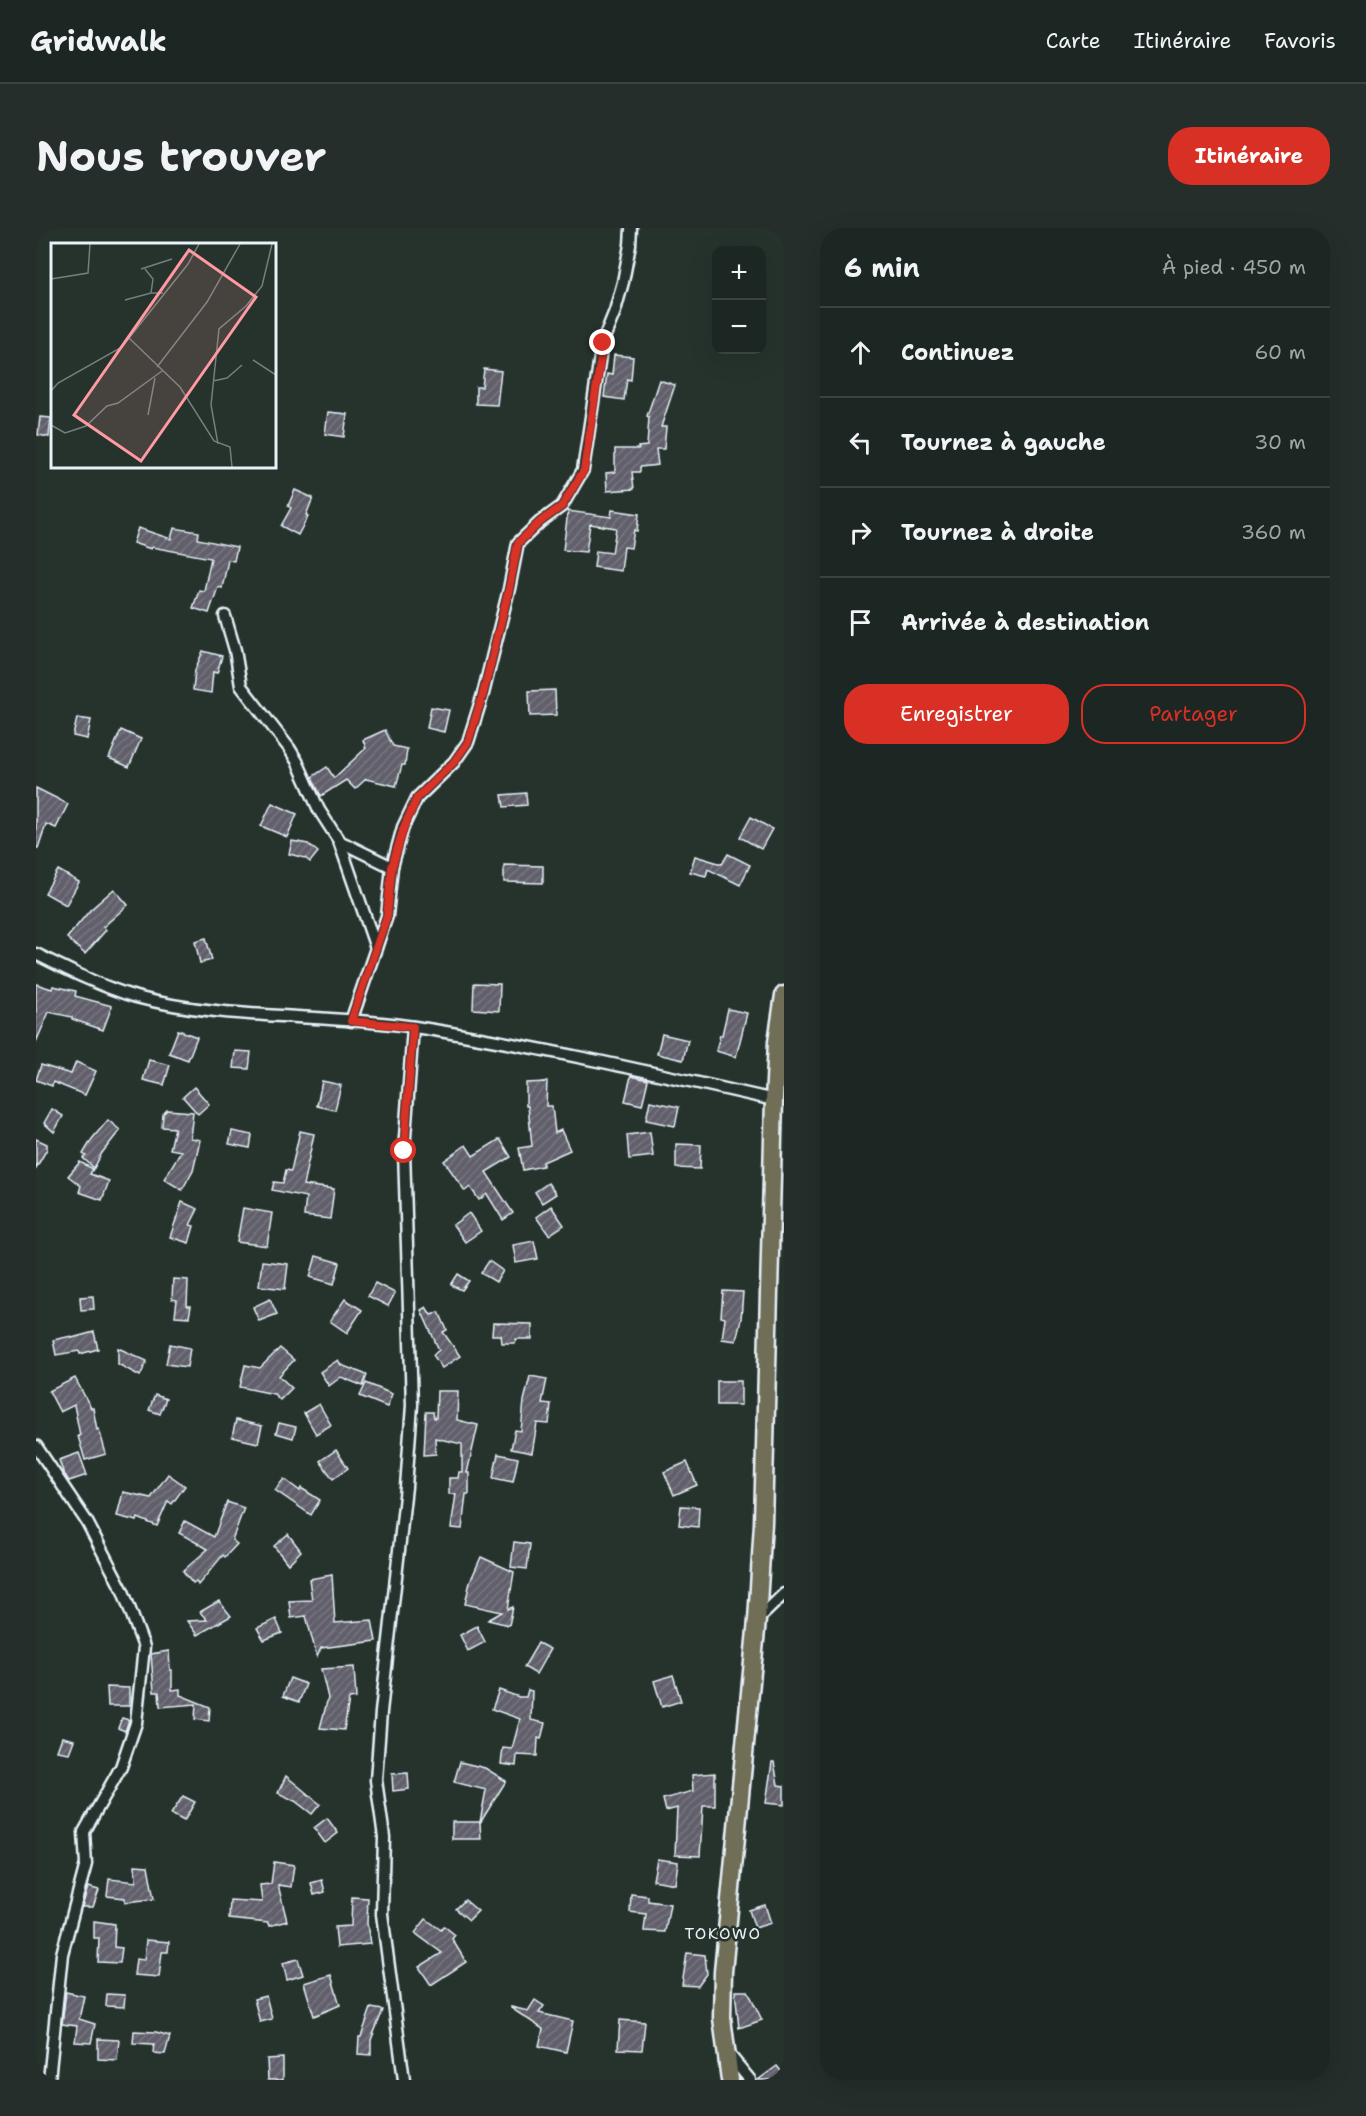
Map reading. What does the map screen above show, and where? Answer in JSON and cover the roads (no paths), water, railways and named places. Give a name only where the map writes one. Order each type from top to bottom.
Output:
[{"type":"main road","points":[[730,2080],[722,2018],[723,1972],[757,1620],[763,1523],[774,1100],[777,1042],[784,995]]},
{"type":"street","points":[[351,1021],[387,916],[392,867],[404,827],[417,798],[454,762],[468,742],[483,694],[518,543],[540,522],[562,506],[584,470],[601,353],[623,282],[631,228]]},
{"type":"street","points":[[225,616],[235,650],[241,686],[289,748],[319,810],[339,841],[376,948]]},
{"type":"street","points":[[339,841],[392,867]]},
{"type":"street","points":[[36,954],[87,978],[136,997],[197,1009],[413,1027],[571,1054],[774,1100]]},
{"type":"street","points":[[404,2080],[382,1914],[384,1837],[376,1780],[381,1712],[406,1487],[412,1405],[404,1151],[413,1027]]},
{"type":"street","points":[[36,1446],[87,1522],[123,1591],[144,1647],[136,1723],[121,1767],[84,1832],[86,1864],[62,1954],[49,2080]]},
{"type":"street","points":[[757,1620],[784,1594]]},
{"type":"street","points":[[726,2050],[750,2080]]},
{"type":"district","name":"TOKOWO","points":[[723,1933]]}]
